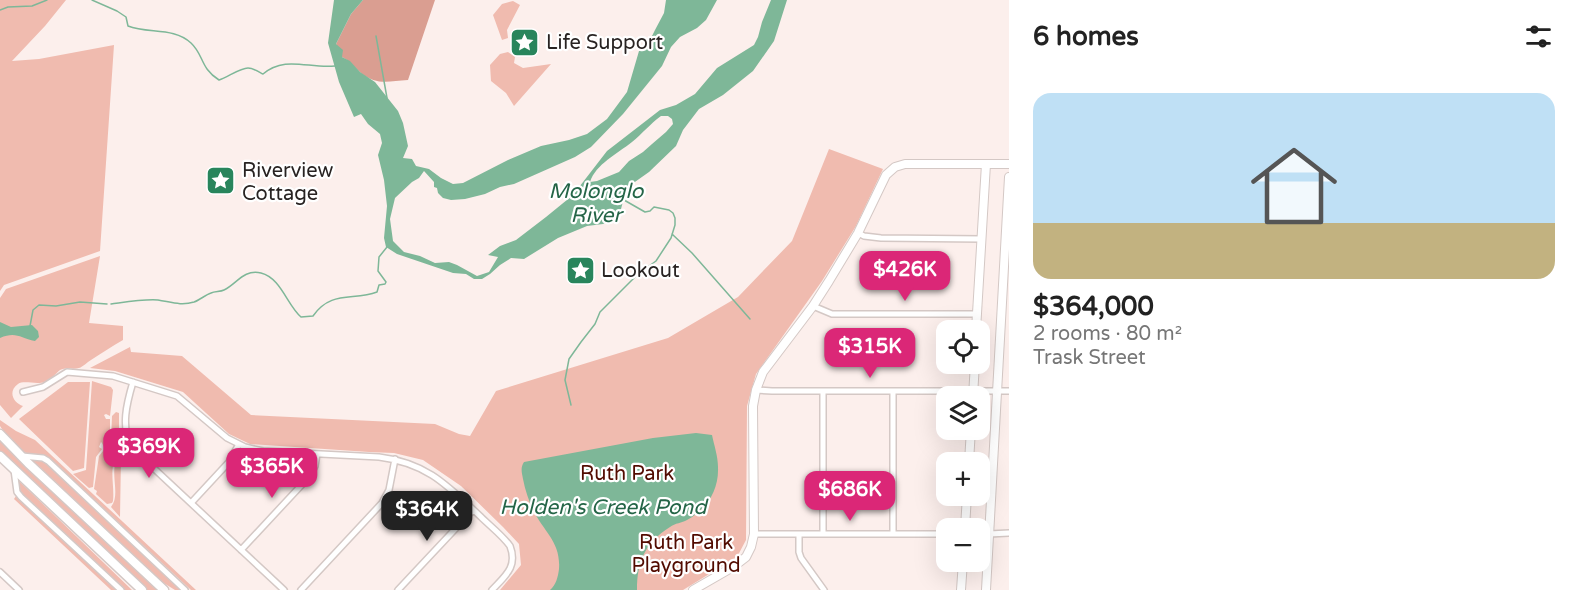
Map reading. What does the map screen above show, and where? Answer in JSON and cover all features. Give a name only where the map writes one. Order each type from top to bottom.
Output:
[{"type":"main road","points":[[0,434],[164,590]]},
{"type":"main road","points":[[0,456],[142,590]]},
{"type":"street","points":[[693,590],[733,567],[746,557],[751,547],[754,534],[753,406],[756,390],[763,372],[813,306],[858,233],[886,175],[894,167],[905,164],[1009,164]]},
{"type":"street","points":[[977,320],[986,164]]},
{"type":"street","points":[[990,518],[997,391],[1005,314],[1009,177]]},
{"type":"street","points":[[858,233],[880,238],[982,239]]},
{"type":"street","points":[[813,306],[832,314],[977,314]]},
{"type":"street","points":[[23,392],[43,387],[69,372],[105,375],[133,381],[177,396],[188,403],[221,434],[239,444],[258,450],[395,459],[414,465],[437,477],[508,543],[513,553],[511,567],[492,590]]},
{"type":"street","points":[[133,381],[128,400],[126,432],[136,452],[284,590]]},
{"type":"street","points":[[756,390],[936,392]]},
{"type":"street","points":[[822,391],[823,534]]},
{"type":"street","points":[[893,391],[893,534]]},
{"type":"street","points":[[990,392],[1009,391]]},
{"type":"street","points":[[191,503],[229,462],[239,444]]},
{"type":"street","points":[[241,550],[309,477],[315,466],[317,454]]},
{"type":"street","points":[[21,456],[48,461],[185,590]]},
{"type":"street","points":[[301,590],[382,503],[389,490],[395,459]]},
{"type":"street","points":[[14,470],[17,492],[21,497],[121,590]]},
{"type":"street","points":[[398,590],[473,510]]},
{"type":"street","points":[[990,534],[1009,533]]},
{"type":"street","points":[[754,534],[936,534]]},
{"type":"street","points":[[799,534],[801,558],[824,590]]},
{"type":"street","points":[[0,572],[20,590]]},
{"type":"street","points":[[962,590],[963,572]]},
{"type":"street","points":[[986,590],[987,572]]},
{"type":"green space","points":[[0,0],[66,0],[12,61],[39,59],[114,45],[100,251],[4,285],[0,291]]},
{"type":"green space","points":[[513,1],[520,5],[507,30],[508,38],[502,40],[493,15],[502,4]]},
{"type":"green space","points":[[508,52],[515,57],[514,63],[523,68],[551,64],[514,106],[506,93],[491,81],[490,65],[500,54]]},
{"type":"green space","name":"Ruth Park","points":[[829,149],[883,169],[856,226],[822,281],[756,374],[747,406],[746,540],[737,557],[683,590],[500,590],[521,565],[519,544],[461,486],[423,460],[394,453],[250,444],[229,434],[183,392],[115,371],[90,368],[130,347],[131,352],[182,356],[251,415],[435,424],[470,436],[496,391],[668,338],[738,297],[792,241]]},
{"type":"green space","points":[[100,256],[89,323],[123,326],[123,340],[80,367],[60,370],[45,382],[18,384],[12,394],[23,406],[11,418],[0,405],[0,298],[6,289]]},
{"type":"green space","points":[[92,381],[111,387],[113,390],[110,416],[104,415],[106,419],[110,419],[110,440],[104,447],[101,442],[99,447],[102,449],[96,457],[93,487],[89,488],[73,474],[86,470]]},
{"type":"green space","points":[[68,382],[90,382],[84,468],[73,471],[19,419]]},
{"type":"green space","points":[[116,412],[119,413],[119,433],[123,447],[113,466],[113,501],[107,504],[94,489],[99,456],[111,441],[112,416]]},
{"type":"green space","points":[[0,420],[35,440],[196,590],[191,590],[49,458],[29,454],[18,447],[0,426]]},
{"type":"green space","points":[[0,439],[160,590],[147,590],[0,451]]},
{"type":"green space","points":[[124,449],[127,453],[121,458],[120,517],[111,507],[115,494],[115,464]]},
{"type":"green space","points":[[34,460],[46,462],[183,590],[175,590],[162,582]]},
{"type":"green space","points":[[18,480],[132,590],[124,590],[27,499],[20,492]]},
{"type":"green space","points":[[16,496],[117,590],[111,590],[14,499]]},
{"type":"shaded area","points":[[363,0],[435,0],[408,80],[383,82],[372,80],[342,57],[336,44],[351,14]]},
{"type":"water","name":"Molonglo River","points":[[334,0],[363,0],[351,14],[336,44],[343,50],[342,57],[375,82],[398,111],[408,146],[403,158],[412,159],[416,166],[429,169],[453,184],[463,183],[541,146],[587,134],[607,119],[627,92],[639,51],[648,44],[664,13],[666,0],[717,0],[706,20],[680,37],[671,47],[662,66],[623,114],[591,147],[575,157],[514,184],[465,199],[443,198],[434,187],[434,182],[424,171],[395,198],[390,219],[393,241],[404,252],[435,263],[449,262],[477,276],[489,272],[498,257],[488,255],[500,246],[516,240],[573,195],[607,151],[660,110],[676,105],[695,94],[717,68],[754,45],[771,0],[787,0],[774,41],[753,71],[723,95],[699,109],[683,130],[676,146],[649,172],[632,184],[625,194],[616,218],[603,224],[587,226],[558,238],[524,259],[511,258],[482,279],[453,273],[397,254],[386,247],[384,238],[387,206],[378,155],[382,143],[380,134],[368,124],[361,114],[354,117],[339,82],[328,43]],"holes":[[[661,116],[668,116],[672,119],[673,124],[643,152],[629,161],[619,172],[590,182],[597,170],[608,160]]]},
{"type":"water","points":[[0,322],[11,327],[32,325],[38,331],[39,337],[35,341],[14,335],[0,338]]},
{"type":"water","name":"Holden's Creek Pond","points":[[696,433],[712,435],[718,467],[714,491],[706,504],[694,516],[661,533],[649,546],[641,562],[637,590],[550,590],[558,575],[559,560],[555,544],[537,518],[529,499],[522,473],[524,462],[653,438]]},
{"type":"waterway","points":[[0,10],[8,7],[32,6],[47,0]]},
{"type":"waterway","points":[[92,0],[126,17],[128,26],[184,38],[198,52],[208,71],[219,80],[248,68],[263,74],[280,65],[335,66]]},
{"type":"waterway","points":[[376,36],[387,98]]},
{"type":"waterway","points":[[571,405],[565,380],[569,359],[595,324],[600,312],[638,274],[656,261],[671,238],[675,225],[675,218],[669,210],[654,207],[645,212],[624,200]]},
{"type":"waterway","points":[[672,234],[692,253],[750,319]]},
{"type":"waterway","points":[[111,304],[152,300],[189,303],[213,292],[224,290],[245,275],[255,272],[274,280],[301,317],[313,316],[320,308],[335,299],[377,292],[379,285],[386,282],[378,271],[379,257],[387,247]]},
{"type":"waterway","points":[[30,326],[33,310],[39,305],[56,306],[80,302],[107,304]]},
{"type":"place","name":"Life Support","points":[[525,42]]},
{"type":"place","name":"Riverview Cottage","points":[[221,181]]},
{"type":"place","name":"Lookout","points":[[580,270]]},
{"type":"park label","name":"Ruth Park Playground","points":[[686,554]]}]
